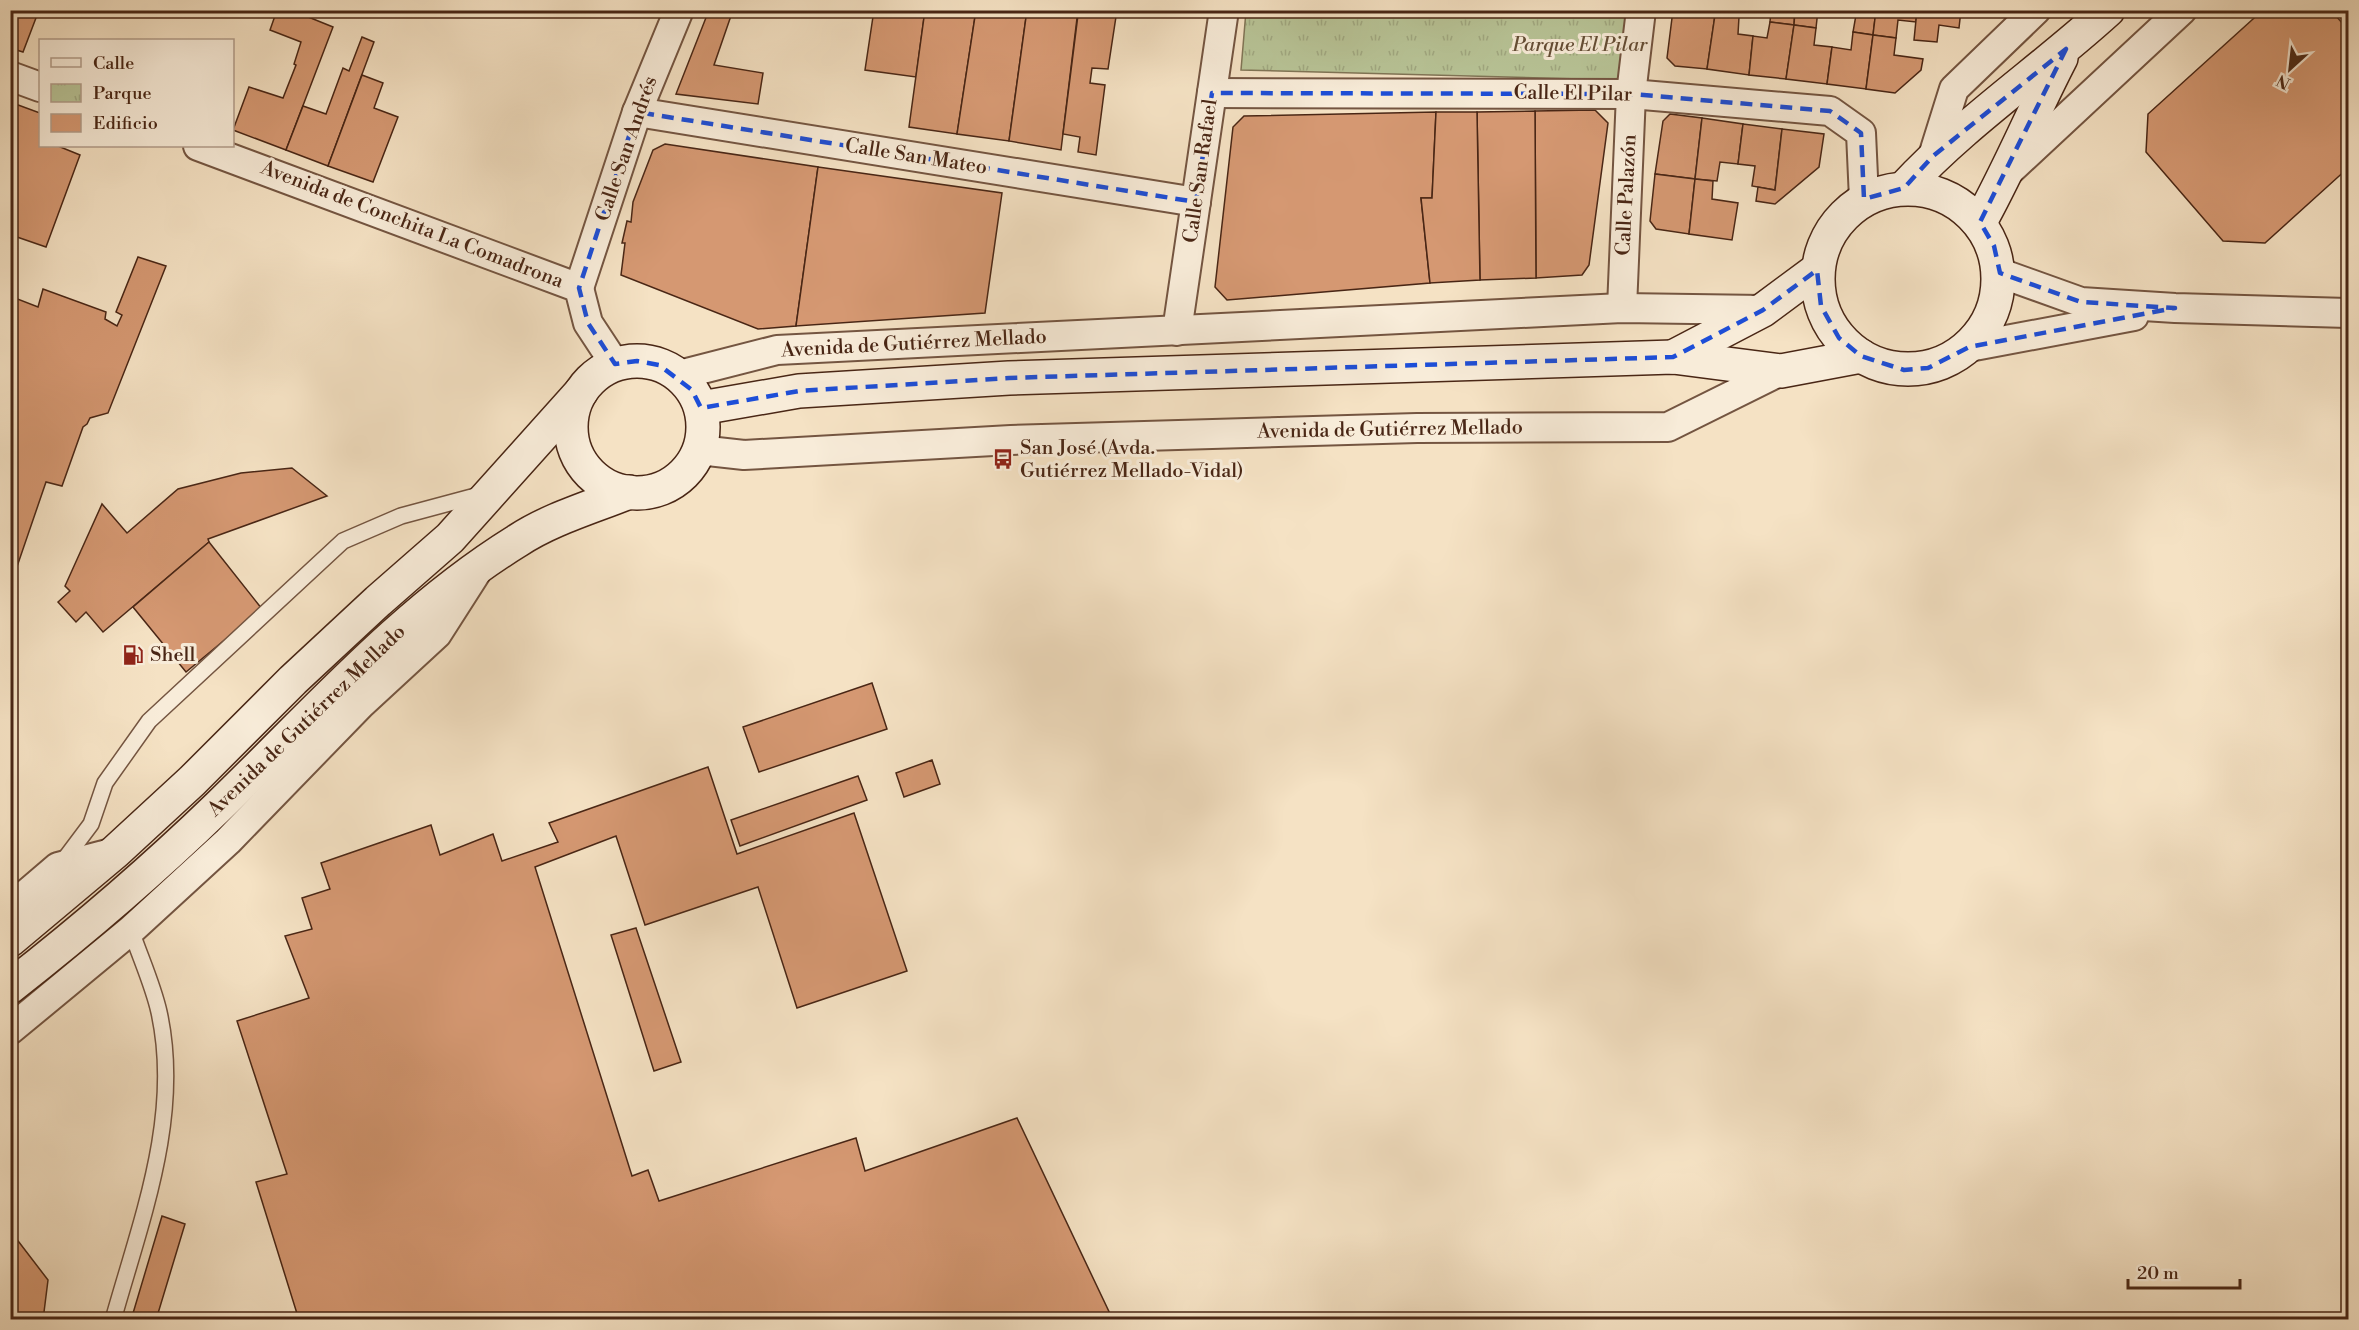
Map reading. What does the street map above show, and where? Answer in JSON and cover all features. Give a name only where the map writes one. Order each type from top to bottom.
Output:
[{"type":"main road","points":[[1904,188],[1933,156],[2066,49],[2108,10]]},
{"type":"main road","points":[[1980,222],[2007,173],[2033,113],[2066,49]]},
{"type":"main road","points":[[1904,188],[1946,196],[1980,222],[1994,246],[2000,273],[1997,302],[1987,326],[1969,348],[1949,360],[1928,368],[1904,370],[1882,366],[1861,357],[1839,338],[1821,306],[1817,270],[1822,248],[1832,228],[1846,212],[1864,199],[1904,188]]},
{"type":"main road","points":[[1673,357],[1763,310],[1817,270]]},
{"type":"main road","name":"Avenida de Gutiérrez Mellado","points":[[701,408],[799,391],[1009,378],[1673,357],[1781,371],[1861,357]]},
{"type":"main road","points":[[637,360],[659,365],[679,375],[693,390],[701,408],[704,429],[699,450],[688,470],[672,484],[651,491],[629,492],[608,486],[590,473],[577,455],[572,434],[573,412],[581,392],[595,376],[615,364],[637,360]]},
{"type":"main road","name":"Avenida de Gutiérrez Mellado","points":[[10,940],[115,852],[192,781],[293,680],[450,538],[581,392]]},
{"type":"main road","name":"Avenida de Gutiérrez Mellado","points":[[10,987],[140,880],[218,808],[401,628],[482,564],[518,539],[567,516],[629,492]]},
{"type":"street","name":"Calle San Andrés","points":[[579,288],[637,112],[679,10]]},
{"type":"street","name":"Calle San Rafael","points":[[1177,331],[1224,10]]},
{"type":"street","name":"Calle Palazón","points":[[1622,308],[1631,94],[1641,10]]},
{"type":"street","points":[[2007,173],[2182,10]]},
{"type":"street","points":[[1933,156],[1954,89],[2024,17]]},
{"type":"street","points":[[10,76],[39,87]]},
{"type":"street","name":"Calle El Pilar","points":[[1212,93],[1631,94],[1830,111],[1861,133],[1864,199]]},
{"type":"street","name":"Calle San Mateo","points":[[637,112],[1196,202]]},
{"type":"street","name":"Avenida de Conchita La Comadrona","points":[[201,147],[579,288],[588,323],[615,364]]},
{"type":"street","points":[[2000,273],[2081,303],[2349,313]]},
{"type":"street","name":"Avenida de Gutiérrez Mellado","points":[[679,375],[777,350],[1622,308],[1763,310]]},
{"type":"street","points":[[1969,348],[2175,308]]},
{"type":"street","name":"Avenida de Gutiérrez Mellado","points":[[699,450],[744,455],[1011,440],[1417,428],[1668,427],[1781,371]]},
{"type":"street","points":[[10,1030],[131,930],[228,841],[360,705],[437,634],[482,564]]},
{"type":"street","points":[[10,908],[58,867],[115,852]]},
{"type":"lane","points":[[58,867],[91,824],[105,783],[149,721],[343,541],[401,516],[494,490]]},
{"type":"lane","points":[[113,1320],[156,1168],[167,1077],[159,1011],[131,930]]},
{"type":"highlighted area","points":[[2066,49],[1980,222],[1994,246],[2000,273],[2081,302],[2175,308],[1969,347],[1928,368],[1904,370],[1861,356],[1839,338],[1821,306],[1817,270],[1763,310],[1673,357],[1009,378],[799,391],[701,408],[692,390],[659,365],[637,361],[615,364],[588,323],[579,288],[637,112],[1196,202],[1212,93],[1631,94],[1830,111],[1861,133],[1864,199],[1904,188],[1933,156]]},
{"type":"green space","name":"Parque El Pilar","points":[[1246,11],[1628,11],[1618,80],[1241,70]]},
{"type":"building","points":[[10,10],[39,10],[23,52],[10,48]]},
{"type":"building","points":[[277,10],[291,10],[333,27],[286,150],[234,130],[249,87],[283,98],[296,65],[294,64],[301,42],[270,30]]},
{"type":"building","points":[[709,10],[733,10],[714,65],[763,73],[758,104],[676,94]]},
{"type":"building","points":[[874,10],[925,10],[916,77],[865,70]]},
{"type":"building","points":[[925,10],[976,10],[957,134],[909,127]]},
{"type":"building","points":[[976,10],[1027,10],[1009,141],[957,134]]},
{"type":"building","points":[[1027,10],[1078,10],[1061,150],[1009,141]]},
{"type":"building","points":[[1097,10],[1117,10],[1108,69],[1092,68],[1090,83],[1105,85],[1096,155],[1078,152],[1080,137],[1063,134],[1078,15],[1096,17]]},
{"type":"building","points":[[1673,10],[1715,15],[1707,69],[1675,66],[1667,58]]},
{"type":"building","points":[[1715,10],[1740,10],[1739,17],[1715,15]]},
{"type":"building","points":[[1771,10],[1795,10],[1794,25],[1770,22]]},
{"type":"building","points":[[1795,10],[1818,10],[1816,28],[1794,25]]},
{"type":"building","points":[[1836,10],[1876,10],[1873,35],[1853,32],[1856,15],[1836,12]]},
{"type":"building","points":[[1876,10],[1917,10],[1916,22],[1898,20],[1896,38],[1873,35]]},
{"type":"building","points":[[1917,10],[1961,10],[1959,28],[1939,25],[1937,42],[1914,40]]},
{"type":"building","points":[[2263,10],[2331,10],[2348,30],[2348,168],[2265,243],[2223,241],[2146,152],[2148,114]]},
{"type":"building","points":[[1715,15],[1739,17],[1738,34],[1753,36],[1749,75],[1707,69]]},
{"type":"building","points":[[1770,22],[1794,25],[1786,79],[1749,75],[1753,36],[1767,38]]},
{"type":"building","points":[[1794,25],[1816,28],[1814,45],[1832,47],[1827,84],[1786,79]]},
{"type":"building","points":[[1853,32],[1873,35],[1866,89],[1827,84],[1832,47],[1851,50]]},
{"type":"building","points":[[1873,35],[1896,38],[1894,55],[1923,59],[1921,70],[1895,93],[1866,89]]},
{"type":"building","points":[[362,37],[374,42],[328,166],[286,150],[303,106],[326,114],[343,68],[349,71]]},
{"type":"building","points":[[362,75],[383,83],[374,108],[398,117],[373,182],[328,166]]},
{"type":"building","points":[[10,102],[39,113],[39,147],[60,147],[80,155],[46,247],[17,237],[10,255]]},
{"type":"building","points":[[1595,110],[1608,123],[1589,265],[1582,275],[1536,278],[1535,111]]},
{"type":"building","points":[[1535,111],[1536,278],[1480,280],[1477,112]]},
{"type":"building","points":[[1436,112],[1432,198],[1421,198],[1430,283],[1227,300],[1215,287],[1233,127],[1244,116]]},
{"type":"building","points":[[1436,112],[1477,112],[1480,280],[1430,283],[1421,198],[1432,198]]},
{"type":"building","points":[[1670,114],[1702,118],[1695,179],[1655,174],[1663,121]]},
{"type":"building","points":[[1702,118],[1743,124],[1738,164],[1720,162],[1717,181],[1695,179]]},
{"type":"building","points":[[1743,124],[1782,129],[1775,190],[1752,186],[1755,166],[1738,164]]},
{"type":"building","points":[[1782,129],[1824,134],[1819,167],[1775,204],[1756,201],[1758,187],[1775,190]]},
{"type":"building","points":[[665,144],[818,167],[796,326],[758,329],[621,275],[625,243],[622,243],[627,221],[631,222],[633,202],[653,150]]},
{"type":"building","points":[[818,167],[1002,193],[985,313],[796,326]]},
{"type":"building","points":[[1655,174],[1695,179],[1689,234],[1656,229],[1650,221]]},
{"type":"building","points":[[1695,179],[1713,181],[1712,199],[1738,203],[1732,240],[1689,234]]},
{"type":"building","points":[[138,257],[166,266],[108,413],[90,418],[83,427],[62,486],[46,482],[10,587],[10,296],[38,307],[43,289],[106,312],[105,319],[117,326],[122,315],[116,312]]},
{"type":"building","points":[[292,468],[327,496],[208,539],[209,542],[103,632],[86,612],[76,622],[58,602],[70,591],[65,586],[102,504],[127,533],[178,489],[241,473]]},
{"type":"building","points":[[209,542],[262,609],[186,672],[133,607]]},
{"type":"building","points":[[872,683],[887,729],[759,772],[743,727]]},
{"type":"building","points":[[932,760],[940,784],[904,797],[896,773]]},
{"type":"building","points":[[708,767],[737,854],[854,813],[907,971],[797,1008],[758,887],[645,925],[616,836],[535,867],[632,1176],[648,1170],[659,1201],[856,1138],[865,1171],[1017,1118],[1113,1320],[299,1320],[256,1182],[287,1174],[237,1021],[309,998],[285,936],[312,929],[302,898],[330,889],[321,863],[431,825],[440,855],[493,834],[502,861],[558,842],[549,823]]},
{"type":"building","points":[[858,776],[867,800],[740,846],[731,820]]},
{"type":"building","points":[[636,928],[681,1062],[654,1071],[611,935]]},
{"type":"building","points":[[162,1216],[185,1224],[156,1320],[131,1320]]},
{"type":"building","points":[[12,1233],[48,1280],[43,1320],[10,1320],[10,1235]]},
{"type":"place","name":"San José (Avda. Gutiérrez Mellado-Vidal)","points":[[1003,459]]},
{"type":"place","name":"Shell","points":[[133,655]]}]
